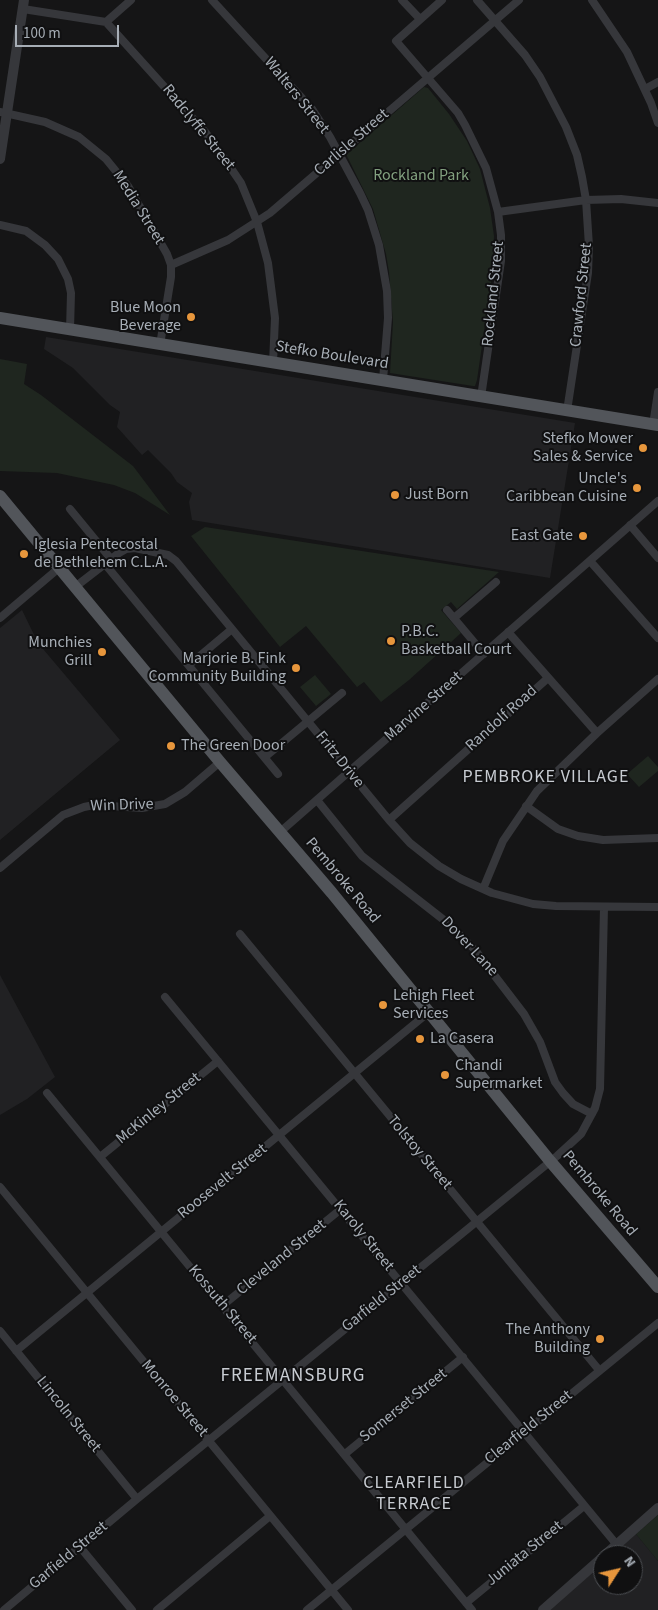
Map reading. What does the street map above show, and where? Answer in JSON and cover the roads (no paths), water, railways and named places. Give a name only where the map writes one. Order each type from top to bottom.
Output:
[{"type":"main road","name":"Stefko Boulevard","points":[[0,318],[656,425]]},
{"type":"main road","name":"Pembroke Road","points":[[0,496],[279,833],[332,893],[550,1161],[658,1287]]},
{"type":"street","points":[[0,159],[3,113],[24,5],[106,22],[131,0]]},
{"type":"street","name":"Walters Street","points":[[212,0],[312,110],[339,154],[368,210],[383,265],[387,290],[388,318],[382,380]]},
{"type":"street","points":[[402,0],[420,19],[442,0]]},
{"type":"street","name":"Crawford Street","points":[[477,0],[529,61],[551,96],[577,155],[586,200],[589,246],[588,273],[567,411]]},
{"type":"street","name":"Carlisle Street","points":[[171,265],[221,244],[257,222],[297,191],[519,0]]},
{"type":"street","points":[[592,0],[621,41],[645,89],[658,123]]},
{"type":"street","name":"Rockland Street","points":[[420,19],[396,41],[458,113],[473,138],[486,168],[498,212],[501,235],[501,261],[481,397]]},
{"type":"street","name":"Radclyffe Street","points":[[106,22],[216,146],[240,183],[257,222],[268,263],[276,318],[273,363]]},
{"type":"street","points":[[645,89],[658,82]]},
{"type":"street","name":"Media Street","points":[[3,113],[45,122],[79,137],[106,158],[128,186],[167,254],[171,265],[172,277],[160,345]]},
{"type":"street","points":[[498,212],[586,200],[621,199],[658,203]]},
{"type":"street","points":[[0,225],[26,231],[45,245],[58,259],[70,286],[72,296],[70,330]]},
{"type":"street","points":[[656,425],[658,392]]},
{"type":"street","name":"Marvine Street","points":[[279,833],[658,501]]},
{"type":"street","points":[[70,509],[108,561],[278,774]]},
{"type":"street","points":[[630,525],[658,558]]},
{"type":"street","name":"Fritz Drive","points":[[75,587],[122,551],[130,548],[161,553],[171,557],[389,820],[427,858],[461,879],[483,889],[542,905],[658,907]]},
{"type":"street","points":[[590,561],[658,638]]},
{"type":"street","points":[[0,618],[59,568]]},
{"type":"street","points":[[454,618],[496,582]]},
{"type":"street","points":[[447,610],[484,654]]},
{"type":"street","points":[[189,664],[232,629]]},
{"type":"street","points":[[508,632],[597,733]]},
{"type":"street","name":"Randolf Road","points":[[389,820],[548,678]]},
{"type":"street","points":[[483,889],[503,841],[526,806],[546,781],[658,679]]},
{"type":"street","points":[[264,757],[342,693]]},
{"type":"street","name":"Win Drive","points":[[0,868],[64,815],[94,805],[142,808],[165,804],[185,792],[220,762]]},
{"type":"street","name":"Dover Lane","points":[[317,800],[362,856],[449,924],[475,950],[528,1019],[540,1042],[555,1082],[572,1104],[592,1114]]},
{"type":"street","points":[[526,806],[558,829],[578,836],[603,840],[658,838]]},
{"type":"street","name":"Garfield Street","points":[[4,1610],[581,1134],[600,1095],[602,1076],[604,907]]},
{"type":"street","name":"Tolstoy Street","points":[[240,934],[600,1370]]},
{"type":"street","name":"Karoly Street","points":[[165,997],[617,1545]]},
{"type":"street","name":"Roosevelt Street","points":[[16,1351],[429,1012]]},
{"type":"street","name":"McKinley Street","points":[[100,1158],[218,1061]]},
{"type":"street","name":"Kossuth Street","points":[[47,1093],[472,1610]]},
{"type":"street","name":"Monroe Street","points":[[0,1187],[348,1610]]},
{"type":"street","name":"Cleveland Street","points":[[222,1306],[341,1209]]},
{"type":"street","name":"Clearfield Street","points":[[307,1610],[658,1322]]},
{"type":"street","name":"Lincoln Street","points":[[0,1332],[137,1499]]},
{"type":"street","name":"Somerset Street","points":[[345,1454],[463,1357]]},
{"type":"street","name":"Juniata Street","points":[[466,1603],[584,1506]]},
{"type":"street","points":[[617,1545],[658,1508]]},
{"type":"street","points":[[157,1610],[270,1516]]},
{"type":"street","points":[[80,1547],[132,1610]]},
{"type":"street","points":[[543,1610],[593,1566]]},
{"type":"place","name":"Blue Moon Beverage","points":[[191,317]]},
{"type":"place","name":"Stefko Mower Sales & Service","points":[[643,448]]},
{"type":"place","name":"Uncle's Caribbean Cuisine","points":[[637,488]]},
{"type":"place","name":"Just Born","points":[[395,495]]},
{"type":"place","name":"East Gate","points":[[583,536]]},
{"type":"place","name":"Iglesia Pentecostal de Bethlehem C.L.A.","points":[[24,554]]},
{"type":"place","name":"P.B.C. Basketball Court","points":[[391,641]]},
{"type":"place","name":"Munchies Grill","points":[[102,652]]},
{"type":"place","name":"Marjorie B. Fink Community Building","points":[[296,668]]},
{"type":"place","name":"The Green Door","points":[[171,746]]},
{"type":"place","name":"Lehigh Fleet Services","points":[[383,1005]]},
{"type":"place","name":"La Casera","points":[[420,1039]]},
{"type":"place","name":"Chandi Supermarket","points":[[445,1075]]},
{"type":"place","name":"The Anthony Building","points":[[600,1339]]},
{"type":"district","name":"PEMBROKE VILLAGE","points":[[546,778]]},
{"type":"district","name":"FREEMANSBURG","points":[[293,1377]]},
{"type":"district","name":"CLEARFIELD TERRACE","points":[[414,1494]]},
{"type":"park label","name":"Rockland Park","points":[[421,176]]}]
